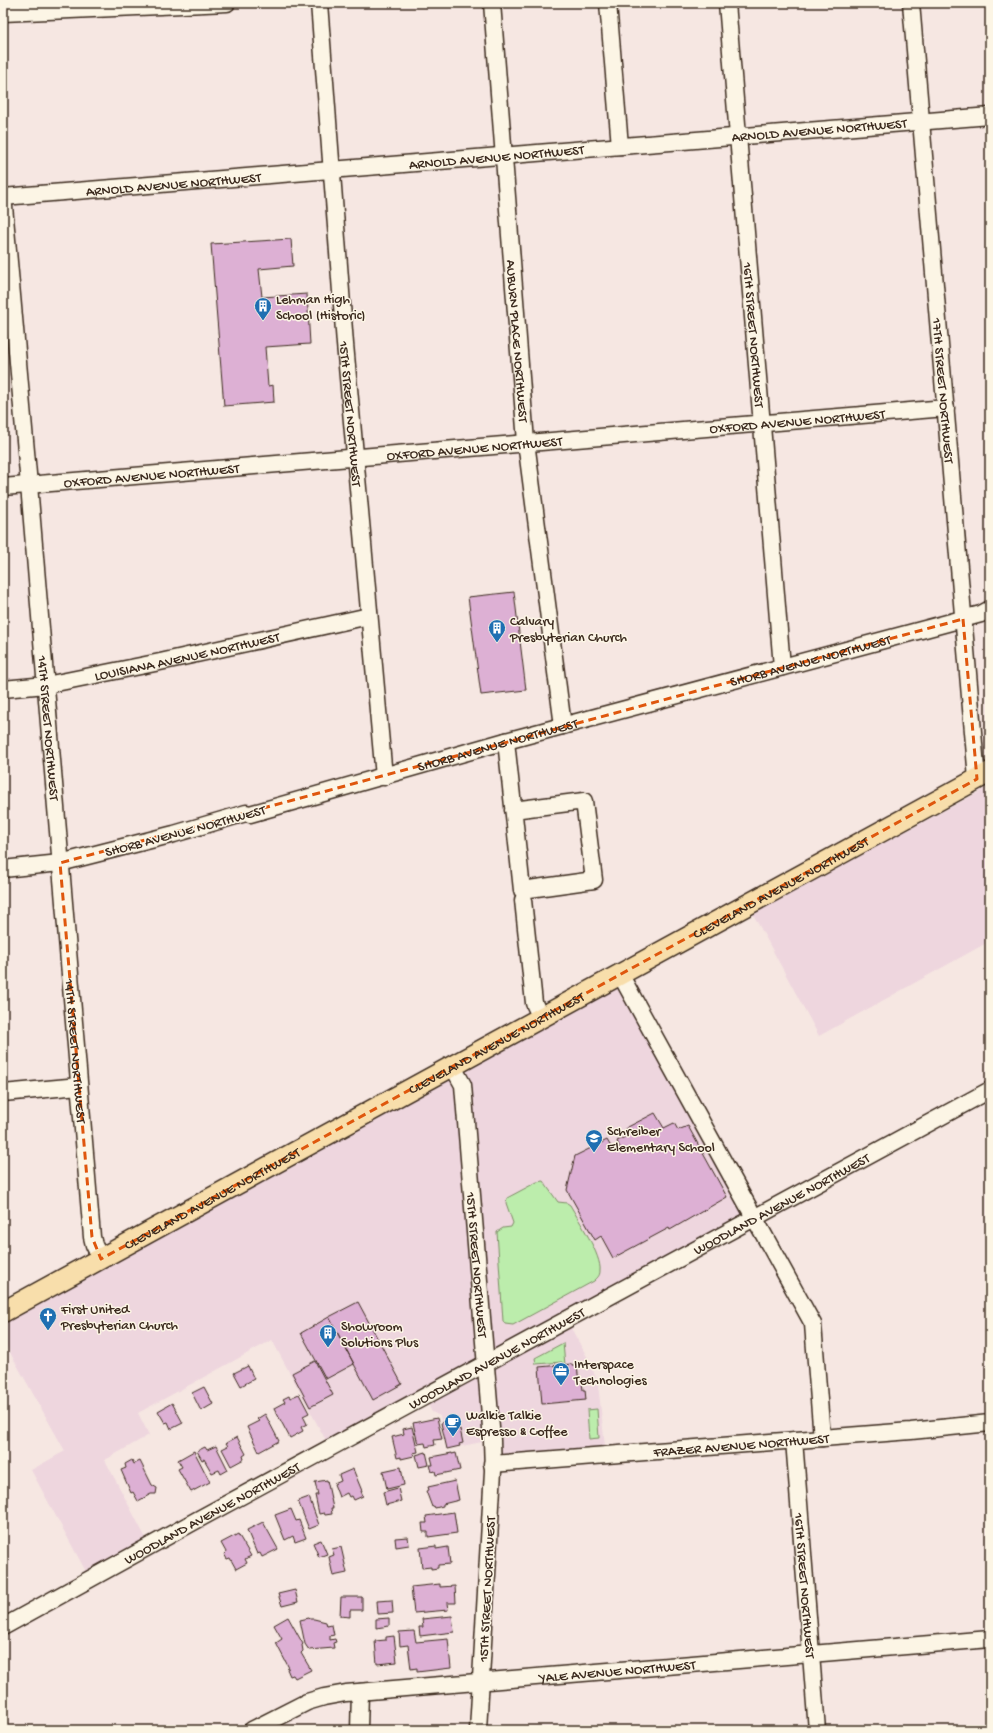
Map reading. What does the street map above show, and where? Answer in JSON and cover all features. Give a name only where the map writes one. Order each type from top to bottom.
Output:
[{"type":"main road","name":"CLEVELAND AVENUE NORTHWEST","points":[[3,1312],[984,776]]},
{"type":"street","points":[[3,13],[227,3]]},
{"type":"street","name":"15TH STREET NORTHWEST","points":[[319,3],[331,171],[355,457],[384,777]]},
{"type":"street","name":"AUBURN PLACE NORTHWEST","points":[[492,3],[526,442],[563,726]]},
{"type":"street","points":[[608,3],[620,146]]},
{"type":"street","name":"16TH STREET NORTHWEST","points":[[727,3],[782,668]]},
{"type":"street","name":"17TH STREET NORTHWEST","points":[[911,3],[963,618],[984,776]]},
{"type":"street","name":"ARNOLD AVENUE NORTHWEST","points":[[3,196],[331,171],[990,116]]},
{"type":"street","name":"14TH STREET NORTHWEST","points":[[3,196],[29,485],[92,1237],[101,1259]]},
{"type":"street","name":"OXFORD AVENUE NORTHWEST","points":[[3,487],[946,408]]},
{"type":"street","name":"SHORB AVENUE NORTHWEST","points":[[3,869],[60,863],[174,834],[246,813],[250,814],[506,741],[981,614],[990,609]]},
{"type":"street","name":"LOUISIANA AVENUE NORTHWEST","points":[[3,689],[46,685],[160,662],[369,616]]},
{"type":"street","points":[[506,741],[534,1003],[541,1018]]},
{"type":"street","points":[[513,810],[584,801],[594,880],[523,895]]},
{"type":"street","points":[[620,974],[813,1324],[822,1438]]},
{"type":"street","name":"15TH STREET NORTHWEST","points":[[453,1067],[463,1085],[486,1363],[492,1464],[478,1730]]},
{"type":"street","points":[[3,1093],[79,1086]]},
{"type":"street","name":"WOODLAND AVENUE NORTHWEST","points":[[3,1627],[990,1090]]},
{"type":"street","name":"FRAZER AVENUE NORTHWEST","points":[[492,1464],[990,1423]]},
{"type":"street","name":"16TH STREET NORTHWEST","points":[[794,1440],[817,1730]]},
{"type":"street","name":"YALE AVENUE NORTHWEST","points":[[252,1730],[307,1702],[324,1697],[360,1692],[990,1639]]},
{"type":"street","points":[[359,1730],[360,1692]]},
{"type":"highlighted area","points":[[963,619],[977,779],[101,1259],[92,1237],[60,863]]},
{"type":"shaded area","points":[[990,786],[990,941],[819,1036],[753,914]]},
{"type":"shaded area","points":[[620,974],[755,1218],[567,1321],[590,1362],[598,1384],[606,1455],[492,1464],[492,1440],[447,1449],[440,1416],[432,1412],[424,1397],[330,1448],[272,1340],[138,1413],[149,1435],[105,1460],[150,1546],[90,1579],[31,1470],[65,1451],[3,1340],[3,1312]]},
{"type":"green space","points":[[543,1181],[558,1202],[567,1203],[570,1205],[584,1228],[593,1247],[600,1264],[600,1271],[598,1277],[594,1281],[513,1325],[505,1324],[503,1321],[497,1232],[503,1228],[511,1227],[513,1223],[506,1203],[507,1198],[537,1182]]},
{"type":"green space","points":[[563,1343],[565,1365],[563,1365],[562,1362],[536,1364],[535,1358]]},
{"type":"green space","points":[[597,1409],[599,1438],[589,1439],[587,1410]]},
{"type":"building","name":"Lehman High School (Historic)","points":[[291,239],[293,266],[259,269],[262,297],[307,294],[310,344],[265,347],[268,386],[273,385],[274,402],[224,406],[211,244]]},
{"type":"building","name":"Calvary Presbyterian Church","points":[[514,592],[526,690],[481,695],[468,597]]},
{"type":"building","name":"Schreiber Elementary School","points":[[655,1113],[664,1128],[674,1123],[678,1130],[688,1126],[727,1197],[670,1230],[669,1228],[613,1258],[601,1236],[595,1240],[567,1190],[575,1156],[607,1140],[614,1152],[620,1148],[617,1141],[629,1135],[626,1128]]},
{"type":"building","points":[[358,1302],[402,1384],[373,1400],[329,1317]]},
{"type":"building","name":"Showroom Solutions Plus","points":[[329,1317],[354,1364],[326,1379],[301,1333]]},
{"type":"building","points":[[315,1361],[333,1395],[310,1407],[292,1373]]},
{"type":"building","name":"Interspace Technologies","points":[[572,1364],[572,1366],[577,1366],[579,1382],[582,1382],[586,1400],[542,1404],[539,1367]]},
{"type":"building","points":[[248,1366],[254,1379],[241,1386],[234,1373]]},
{"type":"building","points":[[204,1387],[213,1404],[201,1411],[192,1393]]},
{"type":"building","points":[[299,1394],[309,1413],[303,1416],[307,1424],[301,1427],[303,1431],[290,1438],[274,1408],[285,1402],[283,1399]]},
{"type":"building","points":[[172,1403],[183,1423],[171,1429],[168,1422],[165,1423],[158,1411]]},
{"type":"building","points":[[265,1414],[279,1441],[259,1452],[247,1427],[259,1421],[257,1419]]},
{"type":"building","points":[[437,1418],[442,1439],[434,1440],[435,1445],[426,1447],[425,1443],[418,1444],[413,1423]]},
{"type":"building","name":"Walkie Talkie Espresso & Coffee","points":[[449,1421],[455,1425],[456,1430],[460,1429],[463,1443],[459,1444],[460,1446],[447,1449],[441,1423]]},
{"type":"building","points":[[412,1427],[418,1452],[413,1453],[414,1456],[401,1459],[401,1457],[397,1458],[392,1437],[404,1434],[403,1429]]},
{"type":"building","points":[[237,1437],[246,1454],[243,1456],[244,1459],[231,1466],[222,1449],[228,1446],[226,1443]]},
{"type":"building","points":[[216,1446],[228,1470],[221,1474],[219,1470],[212,1473],[204,1459],[202,1460],[197,1451],[205,1447],[207,1450]]},
{"type":"building","points":[[194,1451],[210,1482],[191,1492],[178,1469],[182,1467],[178,1460]]},
{"type":"building","points":[[426,1452],[429,1465],[419,1467],[416,1455]]},
{"type":"building","points":[[456,1453],[460,1470],[436,1475],[435,1471],[432,1472],[430,1465],[433,1465],[431,1457]]},
{"type":"building","points":[[132,1460],[134,1464],[140,1461],[152,1485],[157,1488],[156,1494],[151,1494],[138,1501],[133,1492],[131,1493],[121,1470],[126,1468],[125,1464]]},
{"type":"building","points":[[401,1467],[404,1485],[387,1489],[383,1471]]},
{"type":"building","points":[[353,1469],[363,1496],[354,1500],[352,1496],[349,1497],[347,1493],[339,1497],[334,1484],[341,1481],[339,1475]]},
{"type":"building","points":[[327,1480],[333,1508],[331,1508],[332,1514],[325,1515],[324,1513],[319,1514],[315,1495],[318,1495],[315,1482]]},
{"type":"building","points":[[455,1481],[459,1500],[443,1504],[443,1506],[435,1508],[434,1506],[432,1507],[426,1491],[429,1490],[428,1487]]},
{"type":"building","points":[[398,1488],[401,1501],[386,1505],[383,1492]]},
{"type":"building","points":[[309,1497],[319,1525],[309,1529],[298,1501]]},
{"type":"building","points":[[291,1509],[296,1521],[299,1520],[306,1538],[295,1542],[293,1536],[285,1540],[275,1515]]},
{"type":"building","points":[[454,1512],[457,1533],[428,1537],[428,1532],[423,1532],[422,1523],[427,1523],[426,1516]]},
{"type":"building","points":[[263,1522],[278,1549],[262,1557],[260,1553],[257,1554],[247,1530]]},
{"type":"building","points":[[238,1534],[251,1556],[245,1559],[247,1563],[236,1569],[230,1558],[227,1559],[224,1554],[226,1552],[221,1543]]},
{"type":"building","points":[[408,1537],[409,1545],[396,1547],[395,1538]]},
{"type":"building","points":[[321,1540],[327,1554],[319,1557],[313,1543]]},
{"type":"building","points":[[436,1546],[436,1549],[448,1547],[450,1564],[438,1565],[438,1568],[431,1569],[431,1567],[422,1568],[420,1548]]},
{"type":"building","points":[[341,1547],[347,1573],[333,1576],[329,1557],[334,1555],[332,1549]]},
{"type":"building","points":[[440,1584],[440,1587],[455,1586],[456,1603],[447,1603],[448,1610],[414,1613],[411,1587]]},
{"type":"building","points":[[295,1590],[298,1602],[282,1606],[278,1594]]},
{"type":"building","points":[[341,1597],[362,1597],[362,1610],[350,1610],[350,1617],[340,1616]]},
{"type":"building","points":[[392,1600],[393,1613],[378,1614],[377,1601]]},
{"type":"building","points":[[452,1616],[454,1632],[420,1636],[419,1627],[423,1627],[422,1619]]},
{"type":"building","points":[[288,1617],[303,1644],[303,1651],[301,1653],[311,1670],[295,1678],[293,1675],[290,1676],[287,1669],[289,1668],[276,1643],[282,1639],[274,1625]]},
{"type":"building","points":[[309,1618],[326,1622],[327,1626],[332,1625],[334,1635],[330,1636],[330,1640],[335,1639],[336,1642],[333,1643],[334,1648],[309,1650],[305,1644],[300,1620]]},
{"type":"building","points":[[389,1618],[389,1626],[376,1628],[376,1619]]},
{"type":"building","points":[[414,1631],[416,1642],[448,1639],[451,1668],[417,1672],[417,1668],[411,1669],[408,1645],[400,1646],[399,1632]]},
{"type":"building","points":[[394,1636],[397,1662],[377,1664],[375,1641],[386,1640],[386,1637]]},
{"type":"place","name":"Lehman High School (Historic)","points":[[263,321]]},
{"type":"place","name":"Calvary Presbyterian Church","points":[[497,643]]},
{"type":"place","name":"Schreiber Elementary School","points":[[594,1153]]},
{"type":"place","name":"First United Presbyterian Church","points":[[48,1331]]},
{"type":"place","name":"Showroom Solutions Plus","points":[[328,1348]]},
{"type":"place","name":"Interspace Technologies","points":[[561,1386]]},
{"type":"place","name":"Walkie Talkie Espresso & Coffee","points":[[453,1437]]}]
